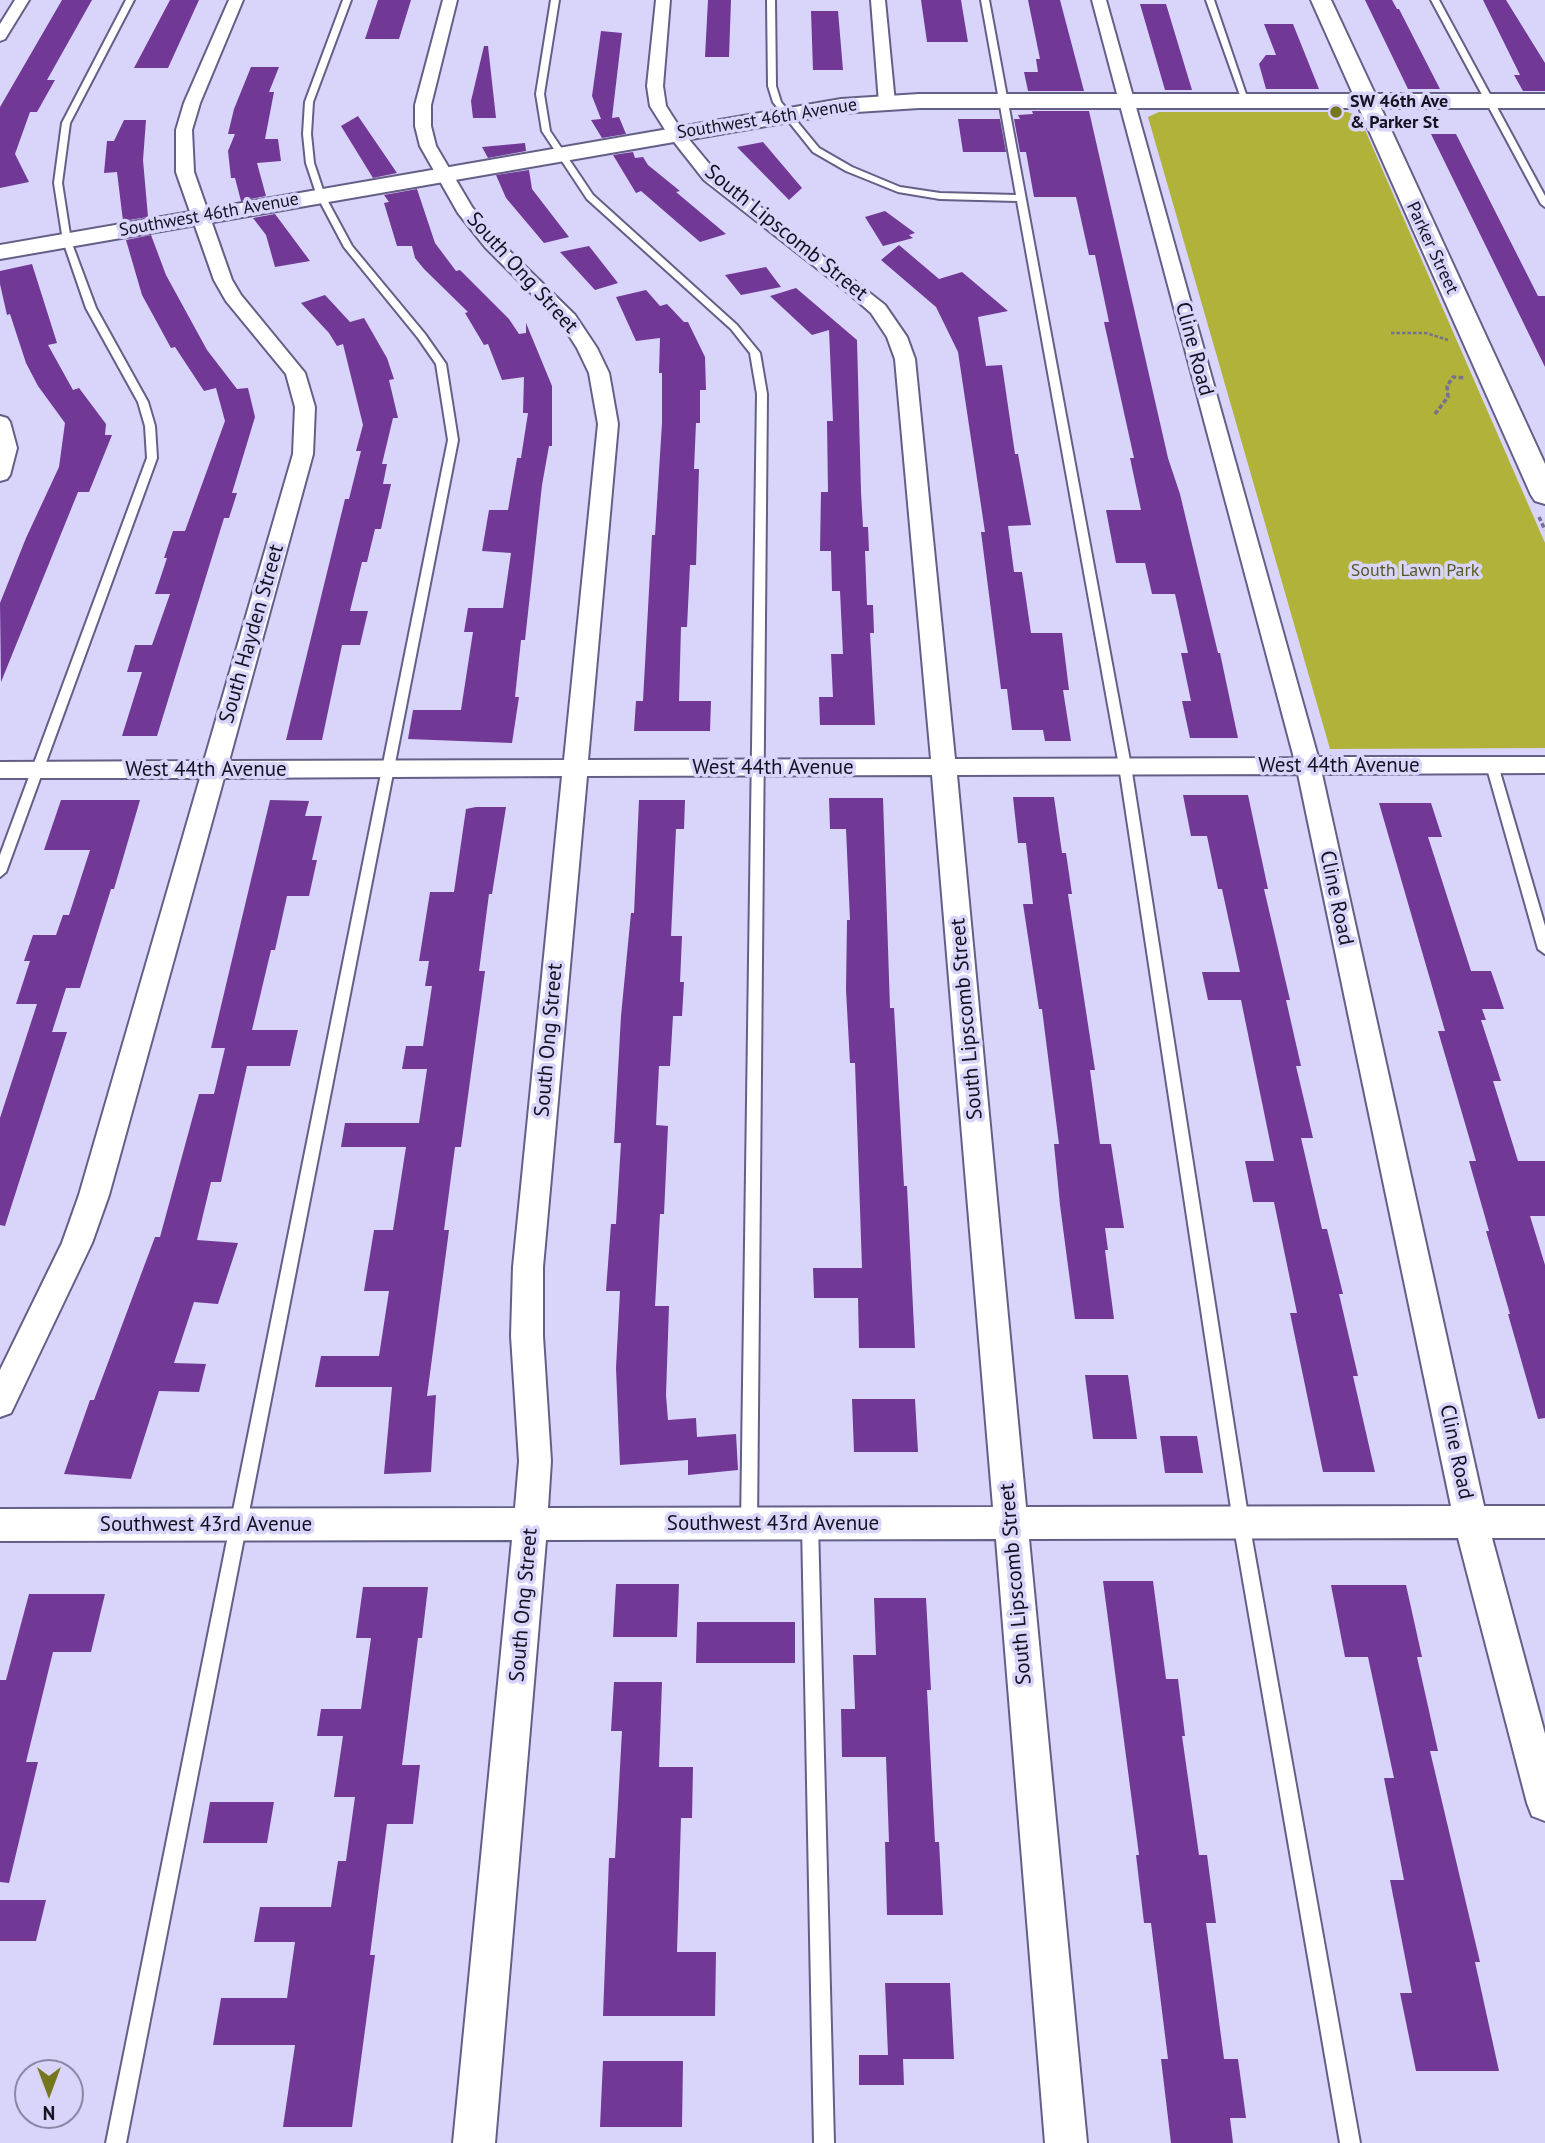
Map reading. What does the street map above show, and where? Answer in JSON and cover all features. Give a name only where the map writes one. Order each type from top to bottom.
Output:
[{"type":"main road","name":"Parker Street","points":[[1321,0],[1545,495]]},
{"type":"main road","name":"Southwest 46th Avenue","points":[[0,253],[786,113],[887,103],[1545,101]]},
{"type":"street","points":[[0,36],[22,0]]},
{"type":"street","name":"South Hayden Street","points":[[0,1403],[76,1243],[94,1195],[303,454],[305,407],[295,373],[233,297],[223,280],[185,172],[184,130],[192,103],[236,0]]},
{"type":"street","name":"South Ong Street","points":[[450,0],[423,105],[423,126],[428,146],[464,209],[491,243],[568,319],[599,373],[606,399],[606,449],[528,1267],[527,1336],[535,1461],[474,2143]]},
{"type":"street","name":"South Lipscomb Street","points":[[663,0],[655,86],[658,106],[675,133],[710,176],[878,309],[897,337],[909,380],[1066,2143]]},
{"type":"street","points":[[878,0],[887,103]]},
{"type":"street","name":"Cline Road","points":[[1099,0],[1308,766],[1471,1522],[1545,1803]]},
{"type":"street","points":[[0,422],[7,448],[0,475]]},
{"type":"street","name":"West 44th Avenue","points":[[0,769],[1545,765]]},
{"type":"street","name":"Southwest 43rd Avenue","points":[[0,1525],[1545,1522]]},
{"type":"lane","points":[[0,872],[152,458],[150,426],[143,402],[91,308],[67,241],[58,183],[66,123],[130,0]]},
{"type":"lane","points":[[116,2143],[453,440],[441,364],[422,336],[348,247],[321,195],[310,163],[307,134],[309,102],[347,0]]},
{"type":"lane","points":[[555,0],[540,94],[546,131],[590,197],[734,327],[755,353],[762,394],[749,1524]]},
{"type":"lane","points":[[771,0],[772,86],[776,102],[816,150],[849,169],[898,189],[940,196],[1021,198]]},
{"type":"lane","points":[[985,0],[1125,766],[1241,1522],[1350,2143]]},
{"type":"lane","points":[[1210,0],[1246,101]]},
{"type":"lane","points":[[1435,0],[1545,204]]},
{"type":"lane","points":[[1492,765],[1545,949]]},
{"type":"lane","points":[[810,1524],[824,2143]]},
{"type":"path","points":[[1391,333],[1426,333],[1452,341]]},
{"type":"path","points":[[1435,414],[1448,397],[1447,386],[1453,377],[1464,378]]},
{"type":"green space","name":"South Lawn Park","points":[[1159,112],[1347,112],[1359,116],[1545,543],[1545,748],[1330,749],[1148,117]]},
{"type":"building","points":[[62,0],[92,0],[47,80],[55,80],[37,112],[30,112],[15,154],[29,182],[0,188],[0,107]]},
{"type":"building","points":[[170,0],[199,0],[168,68],[134,68]]},
{"type":"building","points":[[378,0],[411,0],[399,39],[365,39]]},
{"type":"building","points":[[708,0],[731,0],[729,57],[705,57]]},
{"type":"building","points":[[921,0],[961,0],[968,42],[927,42]]},
{"type":"building","points":[[1028,0],[1060,0],[1084,91],[1028,91],[1024,72],[1038,72],[1036,59],[1040,59]]},
{"type":"building","points":[[1365,0],[1392,0],[1440,89],[1408,89]]},
{"type":"building","points":[[1483,0],[1506,0],[1545,63],[1545,91],[1523,91],[1514,75],[1520,75]]},
{"type":"building","points":[[1140,4],[1166,4],[1192,90],[1165,90]]},
{"type":"building","points":[[811,11],[838,11],[843,70],[813,70]]},
{"type":"building","points":[[1264,24],[1293,24],[1319,89],[1266,89],[1259,64],[1266,55],[1276,55]]},
{"type":"building","points":[[601,31],[622,33],[612,118],[619,117],[626,134],[602,138],[591,120],[601,119],[592,96]]},
{"type":"building","points":[[484,46],[488,46],[496,118],[473,118],[471,101]]},
{"type":"building","points":[[251,67],[279,67],[269,92],[274,92],[265,139],[278,139],[281,161],[257,163],[266,196],[241,201],[235,178],[231,178],[228,151],[235,134],[228,134],[234,109]]},
{"type":"building","points":[[1032,111],[1089,111],[1168,458],[1180,494],[1220,653],[1238,738],[1190,738],[1182,701],[1191,701],[1181,653],[1188,653],[1175,594],[1152,594],[1145,563],[1116,563],[1106,510],[1141,510],[1130,458],[1134,458],[1104,322],[1109,322],[1095,255],[1089,255],[1076,197],[1034,197],[1026,152],[1020,152],[1014,119],[1020,119],[1018,115],[1033,114]]},
{"type":"building","points":[[358,116],[397,173],[373,178],[341,126]]},
{"type":"building","points":[[958,119],[1000,119],[1006,152],[963,152]]},
{"type":"building","points":[[124,120],[146,120],[143,160],[148,217],[123,221],[117,172],[104,173],[107,141],[114,141]]},
{"type":"building","points":[[1431,134],[1456,134],[1538,296],[1545,296],[1545,367]]},
{"type":"building","points":[[763,142],[802,188],[789,200],[737,147]]},
{"type":"building","points":[[525,143],[526,151],[488,158],[482,147]]},
{"type":"building","points":[[633,152],[635,158],[643,157],[648,165],[680,191],[676,192],[726,234],[700,242],[641,191],[636,193],[613,155]]},
{"type":"building","points":[[529,170],[532,189],[569,237],[544,243],[506,198],[496,175]]},
{"type":"building","points":[[417,189],[435,243],[456,271],[460,270],[509,319],[519,334],[526,333],[526,323],[552,386],[552,446],[549,446],[542,485],[525,640],[521,640],[515,697],[519,697],[512,743],[408,739],[413,710],[461,710],[473,632],[464,632],[468,608],[503,608],[511,553],[482,551],[489,510],[508,510],[517,458],[521,458],[528,413],[523,413],[524,377],[502,380],[488,344],[484,345],[465,313],[468,312],[424,269],[415,258],[412,246],[397,246],[384,203],[389,202],[384,195]]},
{"type":"building","points":[[885,211],[915,233],[909,235],[913,238],[883,246],[865,217]]},
{"type":"building","points":[[275,214],[310,261],[275,267],[266,235],[253,218]]},
{"type":"building","points":[[151,235],[166,275],[207,350],[237,389],[248,388],[255,417],[232,493],[237,493],[229,518],[224,518],[157,736],[122,736],[142,672],[127,672],[135,645],[152,645],[170,594],[155,594],[167,558],[164,558],[173,531],[185,531],[225,421],[216,388],[204,391],[175,347],[171,348],[142,295],[126,240]]},
{"type":"building","points":[[899,245],[939,279],[962,272],[1008,311],[978,317],[986,366],[1002,365],[1015,454],[1018,454],[1031,525],[1008,526],[1014,572],[1022,572],[1031,633],[1062,633],[1069,690],[1063,690],[1071,741],[1045,741],[1043,730],[1012,730],[1007,689],[1001,689],[981,532],[985,532],[958,352],[936,307],[881,260]]},
{"type":"building","points":[[589,246],[618,283],[595,290],[560,252]]},
{"type":"building","points":[[32,264],[57,343],[48,345],[73,390],[79,388],[106,424],[105,435],[112,435],[89,492],[78,492],[1,682],[0,603],[59,467],[65,423],[38,386],[26,363],[10,314],[7,315],[0,284],[0,271]]},
{"type":"building","points":[[766,267],[781,287],[741,295],[725,275]]},
{"type":"building","points":[[796,288],[857,340],[861,492],[863,527],[868,527],[869,551],[865,551],[867,605],[873,605],[874,633],[870,633],[875,725],[820,725],[819,697],[833,697],[831,654],[843,654],[840,591],[832,591],[831,551],[820,551],[821,492],[828,492],[827,421],[833,421],[829,330],[812,335],[770,296]]},
{"type":"building","points":[[646,290],[660,306],[667,304],[684,322],[688,322],[705,357],[706,390],[700,390],[700,423],[696,423],[694,469],[699,469],[696,565],[690,565],[687,627],[681,627],[679,701],[711,701],[710,731],[634,731],[636,701],[643,701],[652,535],[655,535],[662,423],[662,373],[659,373],[660,338],[636,341],[616,297]]},
{"type":"building","points":[[325,295],[350,322],[364,318],[387,358],[394,379],[389,380],[398,418],[393,418],[382,464],[387,464],[383,484],[391,484],[381,529],[375,529],[367,562],[362,562],[350,611],[368,611],[360,645],[342,645],[322,740],[286,740],[345,499],[349,499],[361,451],[356,451],[363,425],[343,344],[337,346],[329,333],[301,303]]},
{"type":"building","points":[[1183,795],[1248,795],[1268,889],[1264,889],[1290,1000],[1286,1000],[1301,1066],[1296,1066],[1313,1138],[1301,1138],[1322,1229],[1327,1229],[1343,1294],[1339,1294],[1358,1376],[1353,1376],[1375,1472],[1323,1472],[1290,1313],[1297,1313],[1274,1202],[1253,1202],[1245,1161],[1274,1161],[1241,1000],[1208,1000],[1202,972],[1240,972],[1207,836],[1191,836]]},
{"type":"building","points":[[1013,797],[1054,797],[1062,853],[1066,853],[1072,894],[1068,894],[1095,1070],[1090,1070],[1100,1144],[1111,1144],[1124,1228],[1105,1228],[1108,1250],[1105,1250],[1114,1319],[1075,1319],[1054,1144],[1059,1144],[1042,1009],[1039,1009],[1023,904],[1033,904],[1026,843],[1018,843]]},
{"type":"building","points":[[829,798],[883,798],[890,1008],[894,1008],[915,1348],[859,1348],[858,1298],[814,1298],[813,1268],[862,1268],[855,1063],[850,1063],[846,990],[847,920],[850,920],[846,829],[830,829]]},
{"type":"building","points":[[61,800],[140,800],[114,889],[111,889],[80,988],[66,988],[52,1032],[67,1032],[5,1226],[0,1225],[0,1118],[37,1004],[16,1004],[30,961],[24,961],[33,935],[56,935],[63,915],[69,915],[90,850],[44,850]]},
{"type":"building","points":[[270,800],[309,801],[305,816],[322,816],[312,860],[317,860],[309,896],[287,896],[252,1030],[298,1030],[290,1066],[247,1066],[221,1182],[211,1182],[197,1240],[238,1243],[218,1304],[194,1302],[174,1363],[206,1364],[199,1392],[159,1391],[131,1479],[64,1474],[90,1400],[94,1400],[155,1237],[160,1237],[199,1094],[214,1094],[225,1048],[211,1048]]},
{"type":"building","points":[[639,800],[685,800],[684,829],[676,829],[671,936],[682,936],[682,1016],[673,1016],[670,1066],[659,1066],[656,1125],[668,1126],[664,1214],[660,1214],[655,1306],[669,1306],[666,1395],[668,1420],[696,1418],[697,1437],[736,1434],[738,1470],[688,1475],[688,1460],[620,1465],[616,1368],[620,1291],[606,1291],[611,1224],[616,1224],[621,1143],[614,1143],[621,1016],[631,913],[634,913]]},
{"type":"building","points":[[1379,803],[1431,803],[1442,837],[1428,837],[1471,971],[1491,971],[1504,1009],[1482,1009],[1486,1020],[1481,1020],[1501,1081],[1493,1081],[1518,1161],[1545,1161],[1545,1216],[1530,1216],[1545,1265],[1545,1418],[1538,1419],[1508,1314],[1469,1161],[1476,1161],[1438,1031],[1445,1031]]},
{"type":"building","points":[[506,807],[492,894],[489,894],[479,971],[485,971],[461,1147],[455,1147],[444,1230],[449,1230],[427,1396],[436,1395],[431,1472],[384,1474],[392,1387],[315,1387],[321,1356],[379,1356],[389,1291],[364,1291],[374,1230],[393,1230],[406,1147],[341,1147],[345,1123],[419,1123],[427,1069],[402,1069],[406,1046],[423,1046],[432,986],[425,986],[429,961],[419,961],[430,892],[454,892],[466,809]]},
{"type":"building","points":[[1085,1375],[1128,1375],[1137,1439],[1093,1439]]},
{"type":"building","points":[[852,1399],[915,1399],[918,1452],[854,1452]]},
{"type":"building","points":[[1160,1436],[1197,1436],[1203,1473],[1165,1473]]},
{"type":"building","points":[[1103,1581],[1153,1581],[1166,1679],[1178,1679],[1185,1736],[1182,1736],[1199,1855],[1207,1855],[1216,1923],[1206,1923],[1224,2059],[1238,2059],[1246,2118],[1230,2118],[1233,2143],[1171,2143],[1161,2059],[1168,2059],[1151,1923],[1144,1923],[1136,1855],[1139,1855]]},
{"type":"building","points":[[616,1584],[679,1584],[677,1637],[613,1637]]},
{"type":"building","points":[[1331,1585],[1406,1585],[1422,1657],[1417,1657],[1438,1751],[1430,1751],[1480,1962],[1475,1962],[1499,2071],[1416,2071],[1400,1993],[1412,1993],[1390,1880],[1404,1880],[1384,1778],[1394,1778],[1368,1657],[1345,1657]]},
{"type":"building","points":[[363,1587],[428,1587],[422,1638],[418,1638],[402,1765],[420,1765],[413,1824],[387,1824],[370,1955],[375,1955],[352,2127],[283,2127],[295,2045],[213,2045],[221,1998],[287,1998],[295,1942],[254,1942],[260,1907],[331,1907],[338,1861],[346,1861],[355,1797],[334,1797],[343,1736],[317,1736],[321,1709],[361,1709],[371,1638],[356,1638]]},
{"type":"building","points":[[29,1594],[105,1594],[91,1652],[53,1652],[26,1762],[38,1762],[9,1883],[0,1882],[0,1680],[6,1680]]},
{"type":"building","points":[[874,1598],[926,1598],[931,1690],[927,1690],[935,1842],[939,1842],[943,1915],[887,1915],[885,1842],[889,1842],[886,1757],[842,1757],[841,1709],[855,1709],[853,1655],[876,1655]]},
{"type":"building","points":[[697,1622],[795,1622],[795,1663],[696,1663]]},
{"type":"building","points":[[614,1682],[662,1682],[659,1767],[693,1767],[692,1818],[681,1818],[677,1952],[716,1952],[715,2016],[603,2016],[609,1858],[615,1858],[622,1731],[611,1731]]},
{"type":"building","points":[[210,1802],[274,1802],[267,1843],[203,1843]]},
{"type":"building","points":[[0,1900],[46,1900],[36,1941],[0,1941]]},
{"type":"building","points":[[885,1983],[950,1983],[954,2059],[903,2059],[904,2085],[859,2085],[859,2055],[888,2055]]},
{"type":"building","points":[[603,2061],[683,2061],[682,2127],[600,2127]]},
{"type":"place","name":"SW 46th Ave & Parker St","points":[[1336,112]]}]
